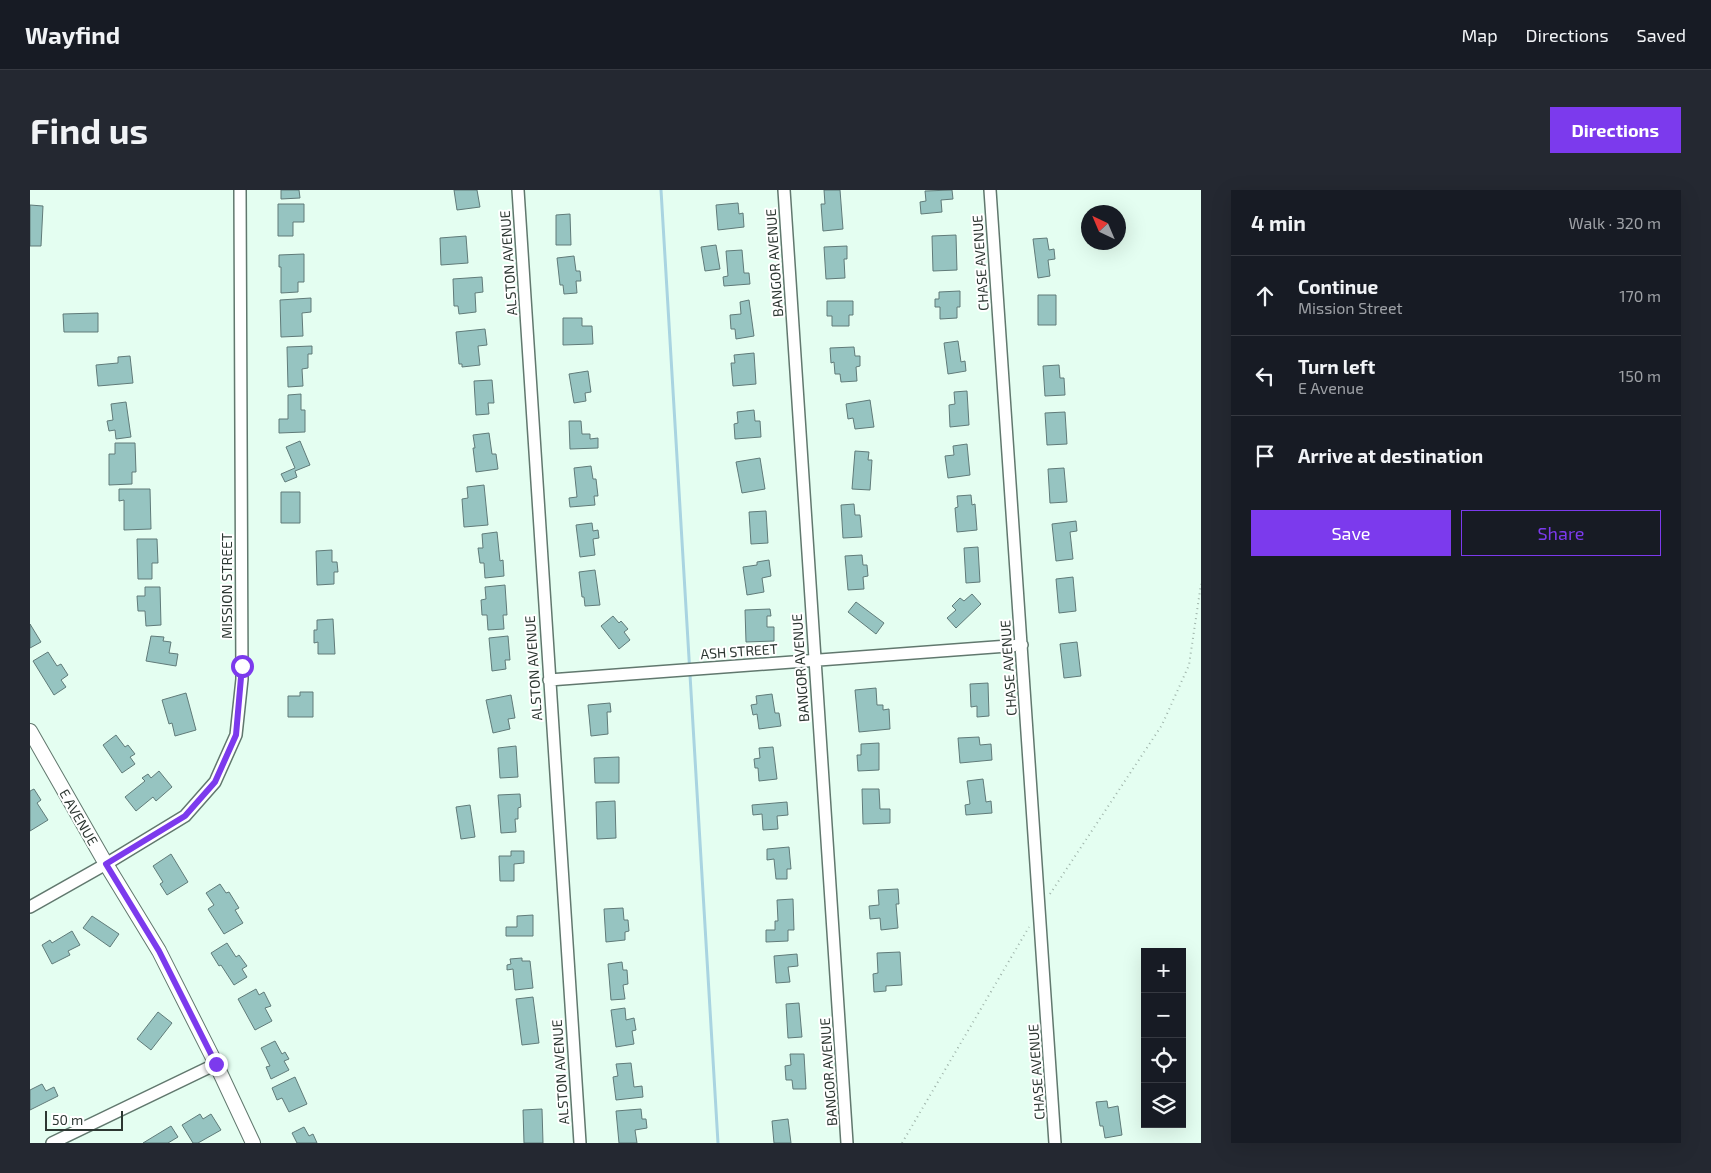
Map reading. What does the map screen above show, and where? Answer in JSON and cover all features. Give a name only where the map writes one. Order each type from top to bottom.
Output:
[{"type":"street","name":"MISSION STREET","points":[[30,907],[185,816],[215,782],[236,735],[242,679],[240,190]]},
{"type":"street","name":"ALSTON AVENUE","points":[[518,190],[580,1143]]},
{"type":"street","name":"BANGOR AVENUE","points":[[784,190],[814,660],[848,1143]]},
{"type":"street","name":"CHASE AVENUE","points":[[990,190],[1055,1143]]},
{"type":"street","name":"ASH STREET","points":[[549,680],[1022,645]]},
{"type":"street","name":"E AVENUE","points":[[30,730],[106,864],[159,951],[216,1064],[253,1143]]},
{"type":"street","points":[[52,1143],[216,1064]]},
{"type":"path","points":[[1040,908],[1162,725],[1189,665],[1201,584]]},
{"type":"path","points":[[902,1143],[1030,925]]},
{"type":"building","points":[[281,190],[299,190],[300,198],[281,199]]},
{"type":"building","points":[[454,190],[477,190],[480,207],[457,210]]},
{"type":"building","points":[[824,190],[840,190],[843,229],[823,231],[821,204],[825,204]]},
{"type":"building","points":[[952,190],[953,199],[941,200],[942,212],[921,214],[920,202],[926,201],[925,191]]},
{"type":"building","points":[[738,203],[739,214],[743,213],[744,227],[718,230],[716,205]]},
{"type":"building","points":[[278,204],[304,204],[304,222],[293,222],[293,236],[278,236]]},
{"type":"building","points":[[30,205],[43,206],[41,246],[30,246]]},
{"type":"building","points":[[570,214],[571,245],[556,245],[556,215]]},
{"type":"building","points":[[956,235],[957,270],[933,271],[932,236]]},
{"type":"building","points":[[466,236],[468,263],[441,265],[440,238]]},
{"type":"building","points":[[1047,238],[1049,250],[1054,249],[1055,259],[1048,260],[1050,276],[1038,278],[1033,239]]},
{"type":"building","points":[[716,245],[720,269],[705,271],[701,247]]},
{"type":"building","points":[[847,246],[847,259],[844,259],[845,278],[826,279],[824,247]]},
{"type":"building","points":[[742,250],[744,273],[749,273],[750,284],[724,286],[723,277],[728,276],[726,251]]},
{"type":"building","points":[[304,254],[304,282],[298,282],[298,292],[281,293],[279,255]]},
{"type":"building","points":[[574,256],[576,271],[580,271],[581,281],[576,281],[577,293],[564,294],[563,285],[560,285],[557,258]]},
{"type":"building","points":[[482,277],[483,292],[475,293],[476,312],[459,314],[458,306],[454,306],[453,279]]},
{"type":"building","points":[[960,291],[960,307],[957,307],[957,318],[940,319],[940,307],[935,307],[935,299],[939,299],[939,292]]},
{"type":"building","points":[[1038,295],[1056,295],[1056,325],[1038,325]]},
{"type":"building","points":[[311,298],[311,312],[302,313],[303,336],[281,337],[280,300]]},
{"type":"building","points":[[749,300],[754,336],[736,339],[735,329],[731,329],[730,315],[741,314],[740,302]]},
{"type":"building","points":[[827,301],[853,301],[853,315],[849,315],[849,326],[832,326],[832,316],[827,316]]},
{"type":"building","points":[[98,313],[98,332],[64,332],[63,314]]},
{"type":"building","points":[[563,318],[582,318],[582,326],[592,326],[593,344],[563,345]]},
{"type":"building","points":[[485,329],[487,345],[478,346],[480,365],[462,367],[462,364],[459,364],[456,332]]},
{"type":"building","points":[[958,341],[961,362],[965,361],[966,371],[948,374],[944,343]]},
{"type":"building","points":[[312,346],[312,354],[308,354],[308,368],[302,369],[303,386],[288,387],[287,347]]},
{"type":"building","points":[[854,347],[855,356],[860,356],[860,366],[856,367],[857,381],[841,382],[840,374],[835,374],[834,362],[831,363],[830,348]]},
{"type":"building","points":[[754,353],[756,384],[733,386],[731,363],[735,363],[734,355]]},
{"type":"building","points":[[130,356],[133,383],[98,386],[96,365],[118,363],[118,357]]},
{"type":"building","points":[[1059,365],[1060,378],[1064,378],[1065,395],[1045,396],[1043,366]]},
{"type":"building","points":[[588,371],[591,392],[585,393],[586,401],[574,403],[569,374]]},
{"type":"building","points":[[492,380],[494,403],[488,403],[489,414],[476,415],[474,381]]},
{"type":"building","points":[[967,391],[969,425],[950,427],[949,405],[955,404],[954,392]]},
{"type":"building","points":[[301,394],[301,410],[305,410],[305,432],[279,433],[279,419],[288,419],[288,395]]},
{"type":"building","points":[[870,400],[874,427],[855,429],[853,418],[848,419],[846,404]]},
{"type":"building","points":[[126,402],[131,437],[116,439],[115,430],[109,431],[107,421],[113,420],[111,404]]},
{"type":"building","points":[[754,410],[755,421],[760,421],[761,437],[735,439],[734,424],[738,423],[737,412]]},
{"type":"building","points":[[1065,412],[1067,444],[1047,445],[1045,413]]},
{"type":"building","points":[[569,421],[581,421],[582,434],[590,434],[590,439],[598,438],[598,448],[570,449]]},
{"type":"building","points":[[489,433],[492,454],[496,454],[498,469],[476,472],[473,435]]},
{"type":"building","points":[[300,441],[310,465],[295,471],[297,477],[285,482],[281,474],[295,468],[286,447]]},
{"type":"building","points":[[115,443],[135,443],[136,472],[132,472],[132,484],[109,485],[109,454],[115,454]]},
{"type":"building","points":[[967,444],[970,475],[948,478],[945,456],[954,455],[953,446]]},
{"type":"building","points":[[855,451],[869,452],[868,460],[872,460],[870,490],[852,489]]},
{"type":"building","points":[[760,458],[765,489],[742,493],[736,462]]},
{"type":"building","points":[[591,466],[593,479],[596,479],[598,496],[594,496],[595,505],[570,507],[569,498],[577,497],[574,468]]},
{"type":"building","points":[[1064,468],[1067,502],[1050,503],[1048,469]]},
{"type":"building","points":[[484,485],[488,525],[464,527],[462,499],[468,498],[467,487]]},
{"type":"building","points":[[119,489],[150,489],[151,529],[124,530],[124,500],[119,501]]},
{"type":"building","points":[[281,492],[300,492],[300,523],[281,523]]},
{"type":"building","points":[[971,495],[972,505],[975,504],[977,530],[957,532],[955,508],[958,507],[957,496]]},
{"type":"building","points":[[854,504],[855,515],[860,515],[862,537],[843,538],[841,505]]},
{"type":"building","points":[[766,511],[768,543],[751,544],[749,512]]},
{"type":"building","points":[[1076,521],[1077,531],[1070,532],[1073,559],[1056,561],[1052,524]]},
{"type":"building","points":[[592,523],[593,531],[598,530],[599,538],[593,539],[595,555],[580,557],[576,525]]},
{"type":"building","points":[[497,532],[500,561],[503,560],[504,576],[485,578],[484,563],[480,563],[478,548],[483,548],[482,534]]},
{"type":"building","points":[[137,539],[157,539],[158,563],[152,563],[152,579],[138,579]]},
{"type":"building","points":[[978,547],[980,582],[966,583],[964,548]]},
{"type":"building","points":[[332,550],[332,562],[337,562],[338,572],[334,572],[334,584],[317,585],[316,551]]},
{"type":"building","points":[[862,555],[863,565],[867,565],[868,576],[863,577],[864,589],[848,590],[845,556]]},
{"type":"building","points":[[769,560],[771,576],[762,578],[764,592],[747,595],[743,567],[757,565],[757,562]]},
{"type":"building","points":[[595,570],[600,605],[585,606],[579,572]]},
{"type":"building","points":[[1073,577],[1076,611],[1059,613],[1056,579]]},
{"type":"building","points":[[505,585],[507,615],[503,615],[504,629],[488,630],[487,615],[482,615],[481,600],[486,599],[485,587]]},
{"type":"building","points":[[145,587],[160,587],[161,625],[146,626],[145,611],[138,611],[137,596],[145,596]]},
{"type":"building","points":[[972,594],[981,604],[956,628],[947,618],[956,610],[952,606],[960,598],[964,601]]},
{"type":"building","points":[[856,602],[884,623],[876,634],[848,612]]},
{"type":"building","points":[[770,609],[771,616],[767,616],[767,627],[774,627],[774,641],[746,642],[745,610]]},
{"type":"building","points":[[613,616],[628,629],[624,632],[630,640],[619,649],[601,626]]},
{"type":"building","points":[[333,619],[335,654],[318,654],[318,642],[314,643],[314,630],[317,630],[317,620]]},
{"type":"building","points":[[30,624],[41,642],[30,648]]},
{"type":"building","points":[[151,636],[164,637],[163,641],[171,642],[169,653],[178,654],[176,666],[146,661]]},
{"type":"building","points":[[508,636],[510,660],[505,660],[506,669],[492,671],[489,638]]},
{"type":"building","points":[[1077,642],[1081,676],[1064,678],[1060,644]]},
{"type":"building","points":[[48,652],[57,666],[61,664],[68,675],[61,680],[66,687],[54,695],[33,661]]},
{"type":"building","points":[[988,683],[989,716],[977,717],[977,706],[971,707],[970,684]]},
{"type":"building","points":[[876,688],[877,705],[883,705],[883,710],[889,709],[890,729],[859,732],[855,690]]},
{"type":"building","points":[[300,692],[313,692],[313,717],[288,717],[288,696],[300,696]]},
{"type":"building","points":[[186,693],[196,730],[175,736],[172,723],[169,724],[162,700]]},
{"type":"building","points":[[772,694],[775,713],[779,713],[781,726],[759,729],[757,714],[753,715],[751,705],[757,704],[756,696]]},
{"type":"building","points":[[511,695],[515,718],[508,719],[510,729],[493,733],[486,700]]},
{"type":"building","points":[[610,703],[611,712],[607,712],[608,734],[591,736],[588,705]]},
{"type":"building","points":[[116,735],[125,747],[128,745],[135,754],[130,757],[135,764],[122,773],[103,745]]},
{"type":"building","points":[[979,737],[980,745],[991,744],[992,760],[960,763],[958,738]]},
{"type":"building","points":[[879,743],[879,770],[858,771],[857,755],[861,755],[861,744]]},
{"type":"building","points":[[516,746],[518,777],[500,778],[498,748]]},
{"type":"building","points":[[773,747],[777,779],[759,781],[758,768],[755,768],[754,759],[760,758],[759,748]]},
{"type":"building","points":[[619,757],[619,783],[595,783],[594,758]]},
{"type":"building","points":[[159,771],[172,787],[156,801],[153,797],[136,811],[125,797],[145,781],[142,778],[148,774],[151,778]]},
{"type":"building","points":[[983,779],[986,802],[991,801],[992,813],[966,815],[965,805],[970,804],[967,781]]},
{"type":"building","points":[[34,789],[41,800],[37,803],[48,820],[30,831],[30,791]]},
{"type":"building","points":[[862,789],[879,789],[880,809],[890,809],[890,823],[863,824]]},
{"type":"building","points":[[520,794],[521,807],[518,808],[518,819],[515,819],[516,832],[501,833],[498,795]]},
{"type":"building","points":[[615,801],[616,838],[597,839],[596,802]]},
{"type":"building","points":[[787,802],[788,815],[777,816],[778,829],[763,830],[762,814],[753,815],[752,805]]},
{"type":"building","points":[[470,805],[475,837],[461,839],[456,807]]},
{"type":"building","points":[[789,847],[791,869],[787,869],[787,879],[776,879],[774,859],[767,860],[767,849]]},
{"type":"building","points":[[511,851],[524,851],[524,863],[514,864],[514,881],[500,881],[499,856],[511,856]]},
{"type":"building","points":[[171,854],[188,882],[167,895],[160,884],[163,882],[153,866]]},
{"type":"building","points":[[220,884],[226,893],[229,892],[239,908],[235,910],[243,923],[224,934],[208,909],[214,905],[206,893]]},
{"type":"building","points":[[898,889],[899,904],[896,904],[898,928],[881,930],[880,918],[870,919],[869,906],[879,905],[878,890]]},
{"type":"building","points":[[793,899],[794,930],[788,930],[788,941],[766,942],[766,930],[775,930],[775,921],[778,921],[777,900]]},
{"type":"building","points":[[623,908],[624,920],[628,920],[629,931],[625,932],[625,940],[606,942],[604,909]]},
{"type":"building","points":[[533,915],[533,936],[506,936],[506,927],[517,927],[517,916]]},
{"type":"building","points":[[92,916],[119,934],[110,947],[83,928]]},
{"type":"building","points":[[72,931],[80,945],[68,951],[70,955],[52,964],[42,945],[50,940],[52,943]]},
{"type":"building","points":[[227,943],[236,957],[239,955],[247,966],[242,969],[247,977],[234,985],[211,953]]},
{"type":"building","points":[[900,952],[902,985],[886,986],[886,991],[874,992],[873,974],[878,973],[877,953]]},
{"type":"building","points":[[797,954],[798,966],[788,967],[790,982],[776,983],[774,956]]},
{"type":"building","points":[[522,958],[522,961],[530,961],[533,988],[515,990],[513,969],[507,970],[507,965],[511,964],[510,959]]},
{"type":"building","points":[[622,962],[623,970],[627,970],[628,984],[623,985],[625,999],[611,1000],[608,964]]},
{"type":"building","points":[[256,989],[259,995],[264,992],[271,1006],[265,1008],[272,1021],[255,1030],[238,999]]},
{"type":"building","points":[[533,997],[539,1043],[522,1045],[516,999]]},
{"type":"building","points":[[799,1003],[802,1037],[788,1038],[786,1004]]},
{"type":"building","points":[[625,1008],[626,1020],[634,1018],[636,1030],[632,1031],[634,1044],[616,1047],[611,1010]]},
{"type":"building","points":[[158,1012],[172,1023],[151,1050],[137,1039]]},
{"type":"building","points":[[275,1041],[282,1054],[285,1052],[289,1059],[284,1061],[289,1070],[271,1079],[266,1067],[270,1066],[261,1048]]},
{"type":"building","points":[[790,1054],[804,1054],[806,1089],[793,1089],[792,1080],[786,1080],[785,1066],[791,1065]]},
{"type":"building","points":[[631,1063],[634,1087],[642,1086],[643,1097],[616,1100],[613,1077],[618,1076],[616,1064]]},
{"type":"building","points":[[295,1077],[307,1104],[289,1112],[282,1098],[277,1100],[272,1088]]},
{"type":"building","points":[[42,1084],[46,1091],[54,1087],[58,1096],[30,1110],[30,1090]]},
{"type":"building","points":[[1107,1101],[1108,1108],[1118,1106],[1122,1135],[1105,1138],[1103,1126],[1100,1126],[1096,1102]]},
{"type":"building","points":[[542,1109],[543,1143],[524,1143],[523,1110]]},
{"type":"building","points":[[641,1109],[642,1119],[646,1119],[647,1128],[635,1130],[637,1143],[619,1143],[616,1111]]},
{"type":"building","points":[[200,1114],[203,1119],[211,1114],[221,1130],[198,1143],[193,1143],[182,1125]]},
{"type":"building","points":[[788,1119],[791,1143],[774,1143],[772,1121]]},
{"type":"building","points":[[171,1126],[178,1137],[168,1143],[143,1143]]},
{"type":"building","points":[[304,1127],[309,1136],[313,1134],[317,1143],[297,1143],[292,1133]]},
{"type":"waterway","points":[[661,190],[718,1143]]},
{"type":"route","points":[[216,1064],[159,951],[106,864],[185,816],[215,782],[236,735],[242,666]]}]
